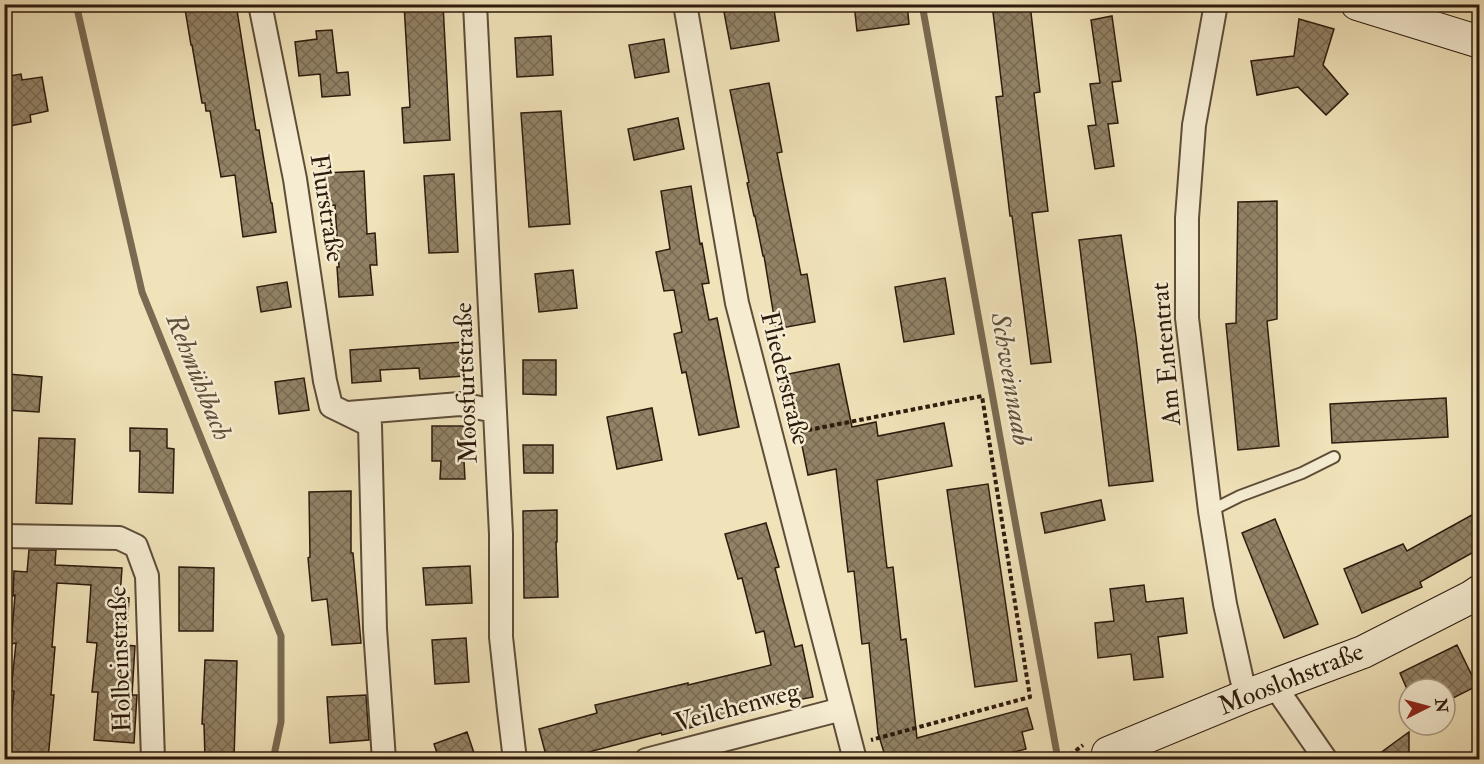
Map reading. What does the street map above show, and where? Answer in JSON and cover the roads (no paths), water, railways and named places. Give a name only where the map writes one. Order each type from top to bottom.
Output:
[{"type":"street","name":"Flurstraße","points":[[260,4],[295,179],[325,381],[331,406],[370,425],[375,628],[384,759]]},
{"type":"street","name":"Moosfurtstraße","points":[[475,4],[501,534],[501,637],[515,759]]},
{"type":"street","name":"Fliederstraße","points":[[686,4],[737,303],[853,752]]},
{"type":"street","name":"Am Ententrat","points":[[1216,4],[1194,126],[1187,218],[1187,318],[1210,511],[1225,604],[1245,692],[1261,690],[1326,759]]},
{"type":"street","points":[[1357,4],[1479,42]]},
{"type":"street","points":[[344,413],[460,404],[495,411]]},
{"type":"street","name":"Holbeinstraße","points":[[4,536],[119,538],[136,546],[147,576],[153,759]]},
{"type":"street","name":"Mooslohstraße","points":[[1097,753],[1363,652],[1479,591]]},
{"type":"street","name":"Veilchenweg","points":[[646,759],[842,709]]},
{"type":"lane","points":[[1210,511],[1240,496],[1302,473],[1334,457]]},
{"type":"waterway","name":"Rehmühlbach","points":[[76,4],[142,292],[281,636],[281,722],[273,760]]},
{"type":"waterway","name":"Schweinnaab","points":[[922,4],[1057,754],[1061,760]]}]
